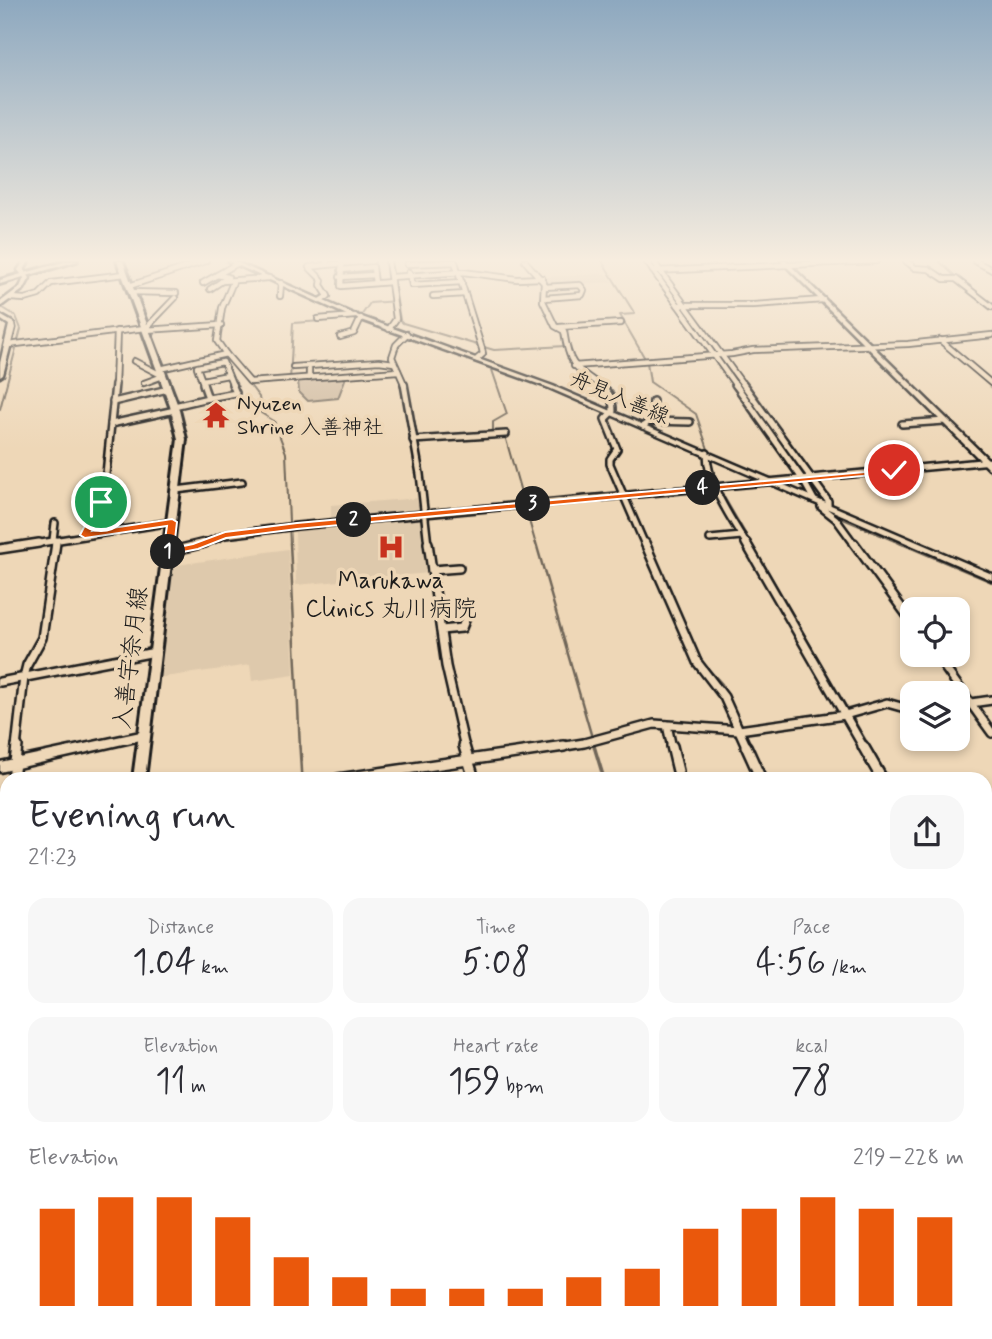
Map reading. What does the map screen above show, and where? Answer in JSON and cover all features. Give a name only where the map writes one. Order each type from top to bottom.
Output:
[{"type":"main road","points":[[0,375],[11,323]]},
{"type":"main road","name":"入善宇奈月線","points":[[140,772],[182,439],[175,408],[144,323]]},
{"type":"main road","name":"舟見入善線","points":[[376,323],[477,359],[611,412],[992,577]]},
{"type":"main road","points":[[847,323],[990,463]]},
{"type":"main road","points":[[0,767],[145,735]]},
{"type":"street","points":[[146,329],[150,323]]},
{"type":"street","points":[[340,337],[354,333],[356,323]]},
{"type":"street","points":[[389,328],[393,323]]},
{"type":"street","points":[[474,323],[483,354],[477,359]]},
{"type":"street","points":[[556,323],[564,331],[563,347],[574,366],[610,391],[614,407],[605,419],[617,449],[610,459],[610,464],[697,662],[724,697],[758,772]]},
{"type":"street","points":[[558,327],[613,323]]},
{"type":"street","points":[[691,323],[808,480],[828,501],[828,506],[821,508],[836,519],[900,606]]},
{"type":"street","points":[[699,323],[808,480],[814,500]]},
{"type":"street","points":[[8,345],[117,331],[221,325],[217,344],[250,382]]},
{"type":"street","points":[[85,535],[104,494],[118,355],[117,331]]},
{"type":"street","points":[[407,334],[394,350],[394,363],[404,382],[421,474],[441,630],[458,723],[472,772]]},
{"type":"street","points":[[574,366],[715,356],[753,350],[992,335]]},
{"type":"street","points":[[940,340],[992,384]]},
{"type":"street","points":[[144,383],[162,372],[226,354]]},
{"type":"street","points":[[293,367],[379,360],[394,363]]},
{"type":"street","points":[[134,361],[162,372]]},
{"type":"street","points":[[111,424],[236,393],[223,362],[199,366],[208,398]]},
{"type":"street","points":[[309,366],[309,378]]},
{"type":"street","points":[[233,385],[398,371]]},
{"type":"street","points":[[202,380],[228,375]]},
{"type":"street","points":[[113,402],[168,389]]},
{"type":"street","points":[[650,421],[653,401]]},
{"type":"street","points":[[643,426],[650,421],[690,422]]},
{"type":"street","points":[[902,424],[945,421]]},
{"type":"street","points":[[413,440],[506,434]]},
{"type":"street","points":[[706,453],[716,487],[742,536],[878,772]]},
{"type":"street","points":[[168,552],[195,547],[225,535],[425,514],[990,463]]},
{"type":"street","points":[[176,490],[242,482]]},
{"type":"street","points":[[0,549],[172,522]]},
{"type":"street","points":[[14,772],[24,677],[27,665],[42,638],[55,523]]},
{"type":"street","points":[[710,539],[742,536]]},
{"type":"street","points":[[432,570],[459,568]]},
{"type":"street","points":[[441,630],[462,628],[467,615]]},
{"type":"street","points":[[0,682],[156,652]]},
{"type":"street","points":[[945,667],[992,733]]},
{"type":"street","points":[[971,703],[992,700]]},
{"type":"street","points":[[386,772],[584,743],[639,726],[667,725],[739,730],[845,715],[887,703],[900,707]]},
{"type":"street","points":[[667,725],[678,771]]},
{"type":"shaded area","points":[[346,377],[338,398],[308,401],[299,392],[298,380]]},
{"type":"shaded area","points":[[420,498],[429,573],[296,585],[295,528],[331,525],[331,505]]},
{"type":"shaded area","points":[[288,549],[294,675],[252,681],[250,665],[157,678],[170,566]]},
{"type":"waterway","points":[[0,409],[21,329],[19,323]]},
{"type":"waterway","points":[[280,382],[290,381],[293,323]]},
{"type":"waterway","points":[[405,323],[485,347]]},
{"type":"waterway","points":[[625,323],[647,362],[650,382],[696,414],[710,455]]},
{"type":"waterway","points":[[694,323],[823,501]]},
{"type":"waterway","points":[[485,347],[494,350],[565,346]]},
{"type":"waterway","points":[[479,360],[485,355],[485,347]]},
{"type":"waterway","points":[[487,366],[491,367],[507,414],[493,422],[493,434]]},
{"type":"waterway","points":[[249,384],[259,397],[261,413],[274,421],[286,453],[290,545]]},
{"type":"waterway","points":[[606,387],[613,392],[617,409],[614,413]]},
{"type":"waterway","points":[[505,436],[536,545]]},
{"type":"waterway","points":[[614,436],[619,449]]},
{"type":"waterway","points":[[616,455],[613,465],[648,542]]},
{"type":"waterway","points":[[710,461],[724,497],[752,545]]},
{"type":"waterway","points":[[834,515],[904,545]]},
{"type":"waterway","points":[[290,543],[300,748]]},
{"type":"waterway","points":[[536,543],[595,748]]},
{"type":"waterway","points":[[751,543],[870,748]]},
{"type":"waterway","points":[[900,543],[992,582]]},
{"type":"waterway","points":[[655,557],[702,662],[722,684],[727,696]]},
{"type":"waterway","points":[[730,702],[750,744]]},
{"type":"waterway","points":[[300,746],[302,772]]},
{"type":"waterway","points":[[594,746],[602,772]]},
{"type":"waterway","points":[[869,746],[884,772]]},
{"type":"place","name":"Nyuzen Shrine 入善神社","points":[[216,415]]},
{"type":"place","name":"Marukawa Clinics 丸川病院","points":[[391,547]]},
{"type":"route","points":[[101,502],[85,535],[172,522],[168,552],[195,547],[225,535],[297,526],[894,470]]}]
